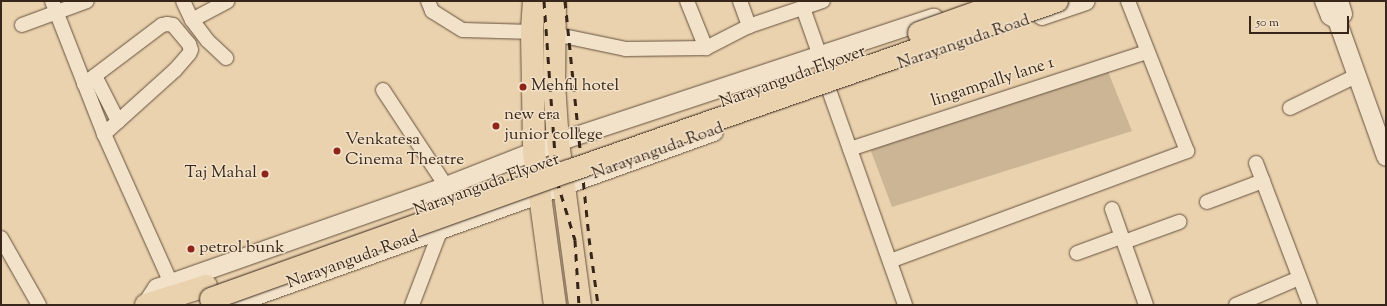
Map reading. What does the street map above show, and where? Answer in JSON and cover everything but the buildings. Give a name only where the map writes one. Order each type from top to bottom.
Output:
[{"type":"main road","points":[[534,1],[532,32],[534,152],[555,305]]},
{"type":"main road","points":[[555,1],[554,84],[558,142],[580,305]]},
{"type":"main road","name":"Narayanguda Flyover","points":[[211,299],[1008,1]]},
{"type":"main road","name":"Narayanguda Flyover","points":[[146,305],[211,299],[576,168],[1057,1]]},
{"type":"street","points":[[22,24],[55,7],[87,1]]},
{"type":"street","points":[[183,1],[192,20],[208,41],[226,58]]},
{"type":"street","points":[[192,20],[227,1]]},
{"type":"street","points":[[428,1],[432,11],[463,30],[532,32]]},
{"type":"street","points":[[687,1],[706,48]]},
{"type":"street","points":[[740,1],[750,26]]},
{"type":"street","points":[[554,34],[626,49],[706,48],[750,26],[823,1]]},
{"type":"street","name":"Narayanguda Road","points":[[146,305],[157,288],[446,186],[558,142],[986,1]]},
{"type":"street","name":"Narayanguda Road","points":[[211,299],[441,229],[540,195],[829,90],[1086,1]]},
{"type":"street","points":[[890,261],[1187,151],[1128,1]]},
{"type":"street","points":[[1324,1],[1330,16],[1337,20],[1386,157]]},
{"type":"street","points":[[1337,20],[1343,14],[1339,1]]},
{"type":"street","points":[[55,7],[90,80],[118,121]]},
{"type":"street","points":[[803,8],[820,56],[829,90],[905,305]]},
{"type":"street","points":[[90,80],[162,25],[173,25],[189,44],[191,50],[175,70],[104,134]]},
{"type":"street","name":"lingampally lane 1","points":[[850,150],[1148,52]]},
{"type":"street","points":[[1290,108],[1356,76]]},
{"type":"street","points":[[90,80],[104,134],[171,283]]},
{"type":"street","points":[[383,90],[446,186]]},
{"type":"street","points":[[1256,163],[1310,305]]},
{"type":"street","points":[[1207,202],[1263,181]]},
{"type":"street","points":[[1112,209],[1146,305]]},
{"type":"street","points":[[1077,253],[1179,222]]},
{"type":"street","points":[[412,305],[441,229]]},
{"type":"street","points":[[1,238],[39,305]]},
{"type":"street","points":[[1236,305],[1299,278]]},
{"type":"shaded area","points":[[1107,69],[1132,131],[892,207],[869,146]]},
{"type":"railway","points":[[544,1],[557,181],[575,240],[579,305]]},
{"type":"railway","points":[[565,1],[589,238],[598,305]]},
{"type":"place","name":"Mehfil hotel","points":[[523,87]]},
{"type":"place","name":"new era junior college","points":[[496,126]]},
{"type":"place","name":"Venkatesa Cinema Theatre","points":[[337,151]]},
{"type":"place","name":"Taj Mahal","points":[[265,174]]},
{"type":"place","name":"petrol bunk","points":[[191,249]]}]
